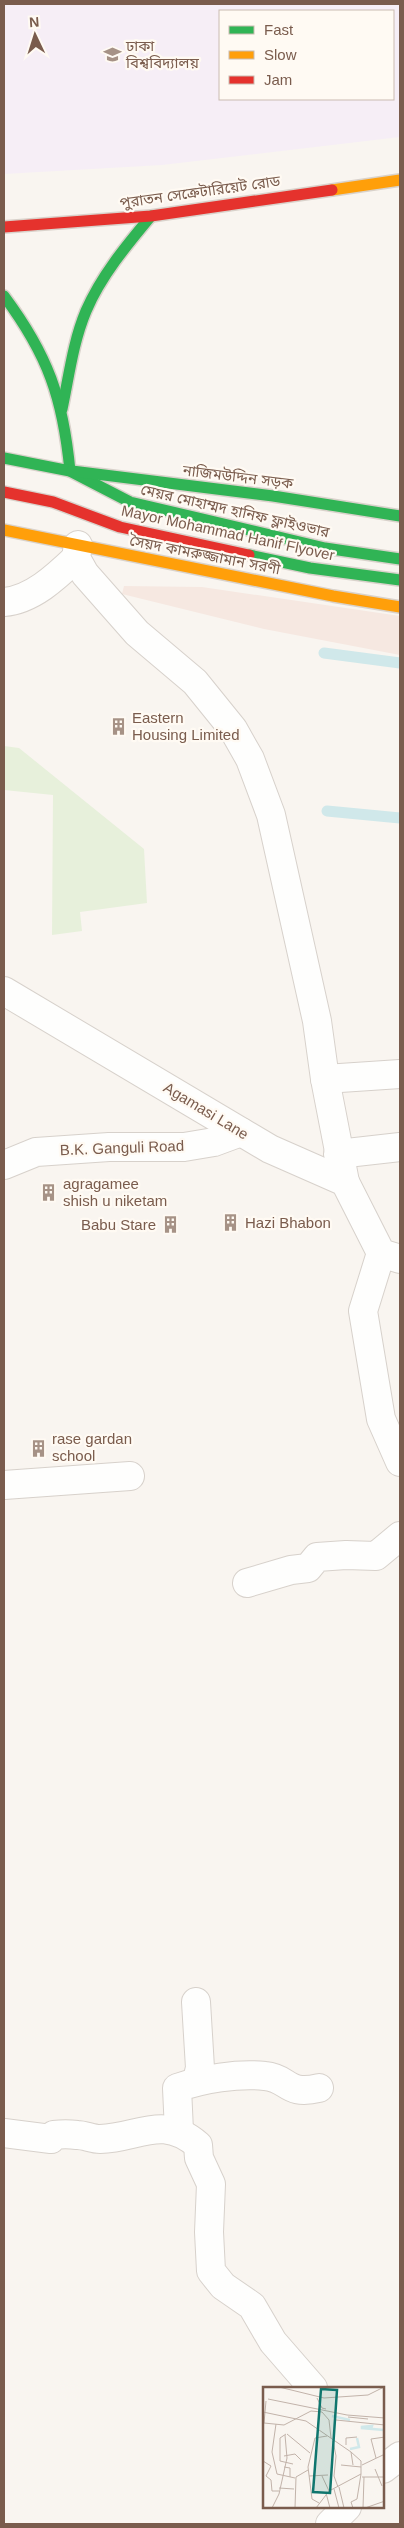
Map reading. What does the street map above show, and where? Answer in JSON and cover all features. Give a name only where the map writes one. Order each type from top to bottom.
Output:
[{"type":"main road","name":"পুরাতন সেক্রেটারিয়েট রোড","points":[[4,227],[92,222],[151,216],[400,180]]},
{"type":"main road","points":[[62,409],[74,345],[86,311],[103,278],[151,216]]},
{"type":"main road","points":[[4,296],[17,313],[44,360],[62,409],[70,471],[4,458]]},
{"type":"main road","name":"মেয়র মোহাম্মদ হানিফ ফ্লাইওভার","points":[[70,471],[130,502],[324,548],[400,559]]},
{"type":"main road","name":"নাজিমউদ্দিন সড়ক","points":[[70,471],[273,496],[400,516]]},
{"type":"main road","name":"Mayor Mohammad Hanif Flyover","points":[[4,492],[53,502],[120,527],[310,568],[400,580]]},
{"type":"main road","name":"সৈয়দ কামরুজ্জামান সরণী","points":[[4,530],[77,552],[400,607]]},
{"type":"street","points":[[4,602],[20,598],[40,588],[77,552],[85,574],[137,633],[195,682],[233,729],[250,759],[271,815],[316,1021],[338,1154],[345,1182],[391,1256],[363,1311],[381,1419],[400,1462]]},
{"type":"street","name":"Agamasi Lane","points":[[4,991],[270,1150],[345,1182]]},
{"type":"street","points":[[325,1079],[400,1074]]},
{"type":"street","name":"B.K. Ganguli Road","points":[[4,1165],[36,1152],[109,1147],[184,1147],[214,1142],[241,1132]]},
{"type":"street","points":[[338,1154],[400,1147]]},
{"type":"street","points":[[4,1485],[130,1476]]},
{"type":"street","points":[[246,1583],[291,1570],[308,1568],[317,1557],[346,1555],[376,1556],[400,1536]]},
{"type":"street","points":[[196,2002],[200,2068],[197,2080]]},
{"type":"street","points":[[179,2131],[178,2088],[197,2080],[266,2076],[298,2091],[319,2088]]},
{"type":"street","points":[[4,2133],[51,2139],[54,2135],[78,2135],[97,2139],[168,2128],[179,2131],[198,2145],[199,2158],[211,2184],[209,2232],[211,2271],[223,2286],[252,2306],[273,2342],[312,2387]]},
{"type":"street","points":[[384,2468],[400,2456]]},
{"type":"street","points":[[330,2524],[346,2508]]},
{"type":"shaded area","name":"ঢাকা বিশ্ববিদ্যালয়","points":[[4,4],[400,4],[400,137],[162,165],[4,174]]},
{"type":"shaded area","points":[[124,586],[202,587],[400,616],[400,655],[264,629],[122,594]]},
{"type":"green space","points":[[4,746],[19,748],[144,849],[147,903],[80,912],[82,931],[52,935],[53,795],[4,790]]},
{"type":"waterway","points":[[324,653],[400,663]]},
{"type":"waterway","points":[[327,811],[400,818]]},
{"type":"traffic: fast","points":[[62,409],[75,347],[86,311],[107,273],[151,216]]},
{"type":"traffic: fast","points":[[4,296],[32,338],[51,378],[63,421],[70,471]]},
{"type":"traffic: fast","points":[[4,458],[70,471],[130,502],[325,548],[400,559]]},
{"type":"traffic: fast","points":[[72,471],[273,496],[400,516]]},
{"type":"traffic: fast","points":[[249,555],[310,568],[400,580]]},
{"type":"traffic: slow","points":[[332,190],[400,180]]},
{"type":"traffic: slow","points":[[4,530],[333,596],[400,607]]},
{"type":"traffic: jam","points":[[4,227],[151,216],[332,190]]},
{"type":"traffic: jam","points":[[4,492],[53,502],[120,527],[249,555]]},
{"type":"place","name":"ঢাকা বিশ্ববিদ্যালয়","points":[[112,55]]},
{"type":"place","name":"Eastern Housing Limited","points":[[118,727]]},
{"type":"place","name":"agragamee shish u niketam","points":[[49,1193]]},
{"type":"place","name":"Hazi Bhabon","points":[[231,1223]]},
{"type":"place","name":"Babu Stare","points":[[170,1225]]},
{"type":"place","name":"rase gardan school","points":[[38,1448]]}]
